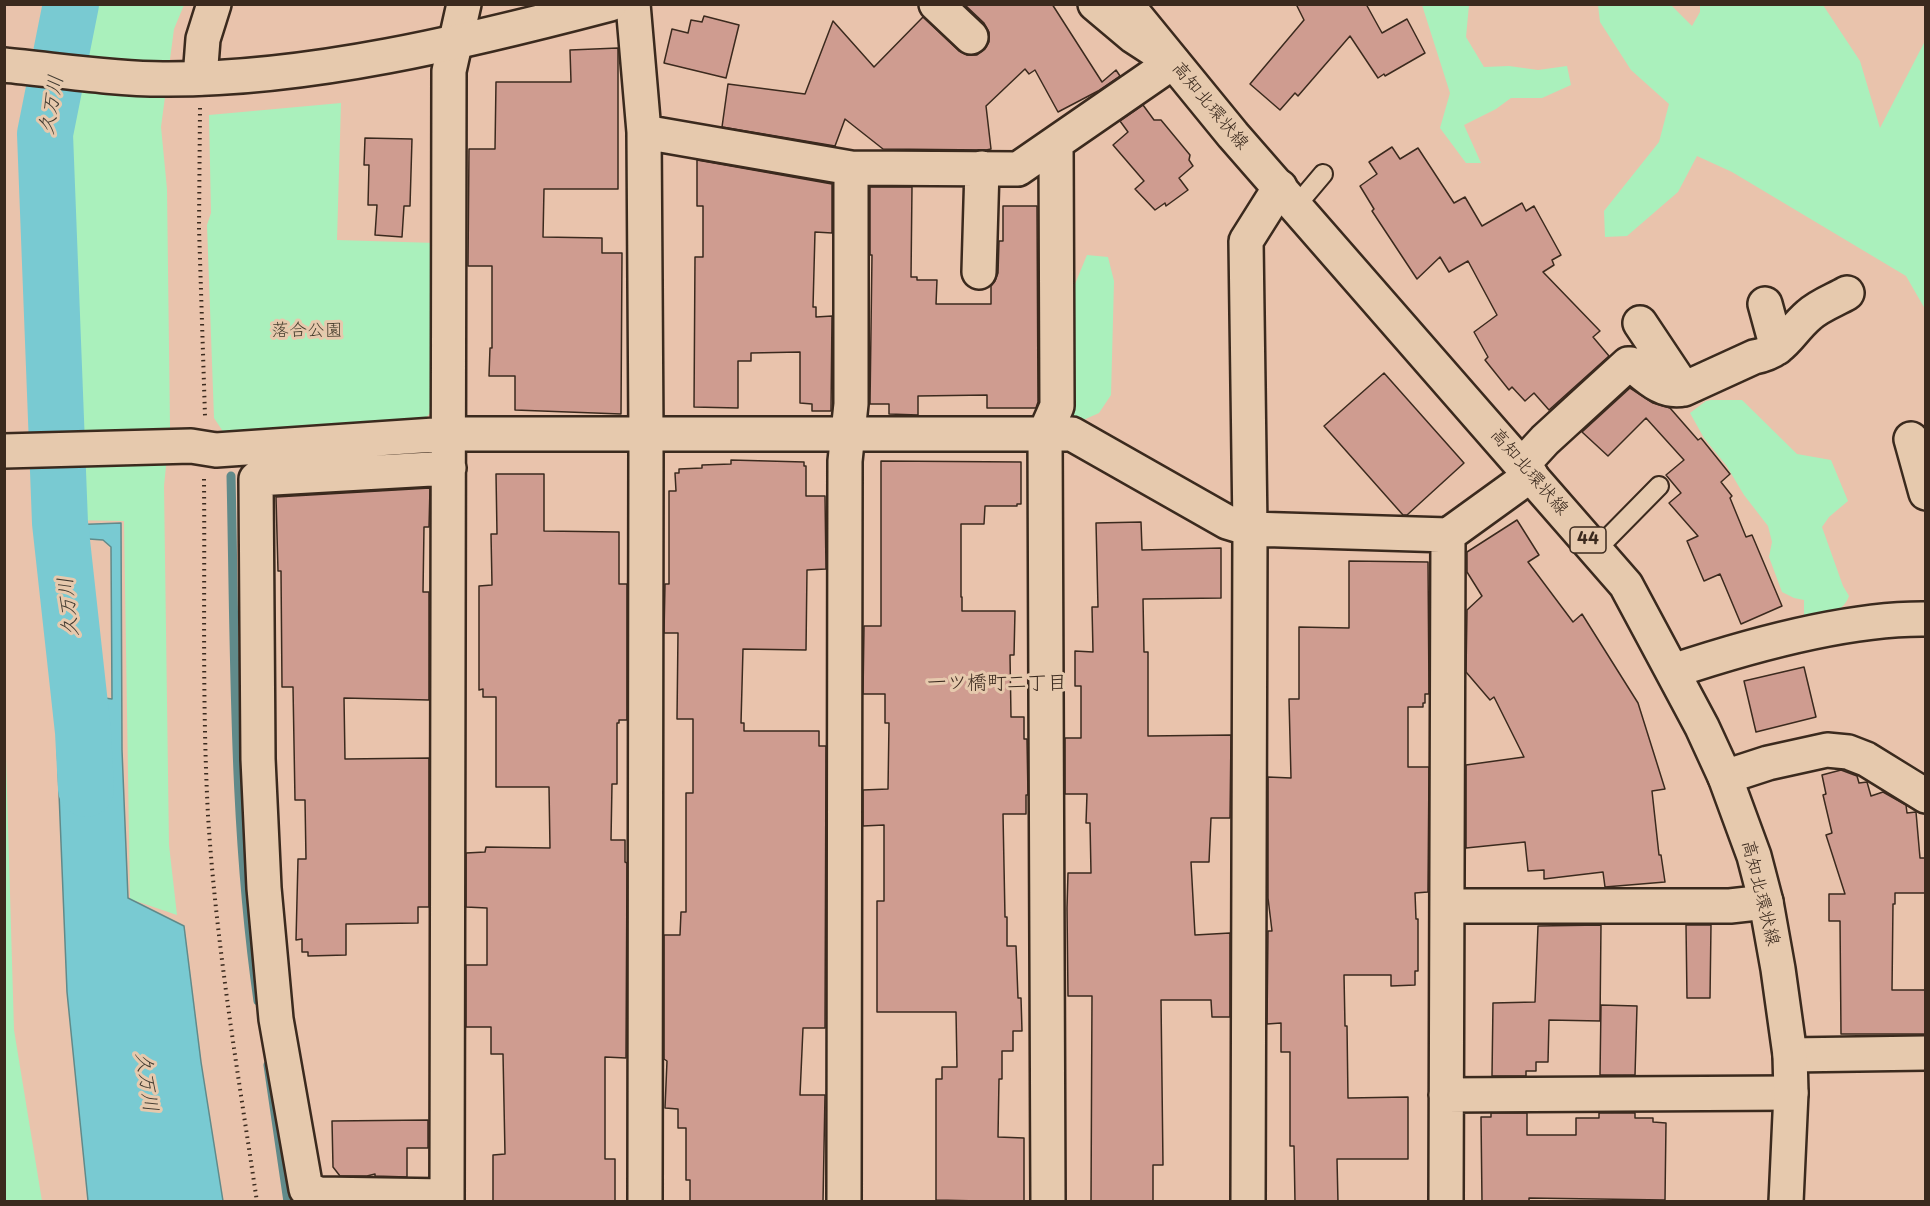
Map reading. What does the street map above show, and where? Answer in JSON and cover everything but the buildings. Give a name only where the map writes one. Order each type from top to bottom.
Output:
[{"type":"street","points":[[196,78],[203,39],[214,4]]},
{"type":"street","points":[[449,468],[256,479],[258,759],[264,888],[276,1019],[306,1189],[319,1194],[447,1199],[449,468],[449,71],[464,4]]},
{"type":"street","points":[[4,65],[162,79],[246,75],[295,70],[456,41],[610,4]]},
{"type":"street","points":[[633,4],[644,132],[645,1202]]},
{"type":"street","points":[[936,4],[971,37]]},
{"type":"street","points":[[644,132],[852,168],[1018,169],[1173,62],[1133,36],[1095,4]]},
{"type":"street","name":"高知北環状線","points":[[1126,4],[1288,196],[1626,585],[1673,671],[1725,777],[1754,856],[1766,902],[1790,1055],[1791,1093],[1786,1202]]},
{"type":"street","points":[[1048,1202],[1045,433],[1057,406],[1056,143]]},
{"type":"street","points":[[844,1202],[845,461],[851,405],[852,168]]},
{"type":"street","points":[[979,272],[982,168]]},
{"type":"street","points":[[1248,1202],[1250,529],[1246,242],[1288,196]]},
{"type":"street","points":[[4,451],[200,444],[216,450],[449,434],[1072,434],[1227,522],[1250,529],[1448,535],[1527,470],[1545,440],[1628,364],[1662,388],[1673,391],[1684,389],[1777,348],[1789,339],[1809,314],[1847,293]]},
{"type":"street","points":[[1765,304],[1777,348]]},
{"type":"street","points":[[1640,324],[1684,389]]},
{"type":"street","points":[[1911,439],[1926,493]]},
{"type":"street","points":[[1446,1202],[1448,535]]},
{"type":"street","points":[[1673,671],[1719,656],[1812,633],[1891,619],[1926,619]]},
{"type":"street","points":[[1725,777],[1768,763],[1827,750],[1838,750],[1857,754],[1926,796]]},
{"type":"street","points":[[1447,906],[1730,906],[1766,902]]},
{"type":"street","points":[[1790,1055],[1926,1053]]},
{"type":"street","points":[[1446,1095],[1791,1093]]},
{"type":"lane","points":[[1288,196],[1323,174]]},
{"type":"lane","points":[[1596,550],[1659,486]]},
{"type":"path","points":[[196,78],[200,444],[208,815],[230,1022],[257,1202]]},
{"type":"green space","points":[[83,5],[184,5],[174,29],[161,127],[167,189],[170,427],[164,486],[169,845],[177,915],[130,899],[124,521],[68,520],[62,173],[51,156],[58,114]]},
{"type":"green space","points":[[1422,5],[1469,5],[1466,37],[1484,67],[1509,66],[1538,70],[1567,66],[1571,85],[1542,98],[1511,98],[1496,109],[1464,125],[1481,163],[1466,163],[1440,128],[1450,93]]},
{"type":"green space","points":[[1598,5],[1671,5],[1692,26],[1700,12],[1700,5],[1823,5],[1860,61],[1880,128],[1925,41],[1925,309],[1906,276],[1732,172],[1697,156],[1678,192],[1627,236],[1605,237],[1604,211],[1659,142],[1669,104],[1631,70],[1600,22]]},
{"type":"green space","name":"落合公園","points":[[341,103],[337,240],[436,243],[434,408],[425,419],[224,433],[214,418],[207,225],[211,213],[209,115]]},
{"type":"green space","points":[[1087,255],[1108,257],[1114,281],[1111,395],[1099,413],[1081,421],[1069,415],[1068,301]]},
{"type":"green space","points":[[1711,400],[1742,400],[1797,454],[1831,460],[1848,501],[1829,517],[1822,527],[1843,586],[1849,596],[1837,611],[1804,621],[1804,600],[1782,592],[1769,557],[1772,542],[1768,526],[1744,495],[1726,465],[1704,438],[1690,413]]},
{"type":"green space","points":[[5,723],[14,1030],[42,1201],[5,1201]]},
{"type":"water","points":[[121,523],[122,750],[128,898],[184,926],[201,1062],[223,1201],[88,1201],[67,992],[57,743],[63,755],[71,762],[75,722],[90,696],[112,699],[111,547],[103,540],[75,538],[68,525]]},
{"type":"waterway","name":"久万川","points":[[71,4],[45,134],[60,523],[83,732],[86,789]]},
{"type":"waterway","points":[[231,476],[240,805],[250,936],[258,1001]]},
{"type":"waterway","points":[[268,1065],[288,1202]]},
{"type":"district","name":"一ツ橋町二丁目","points":[[997,683]]}]
